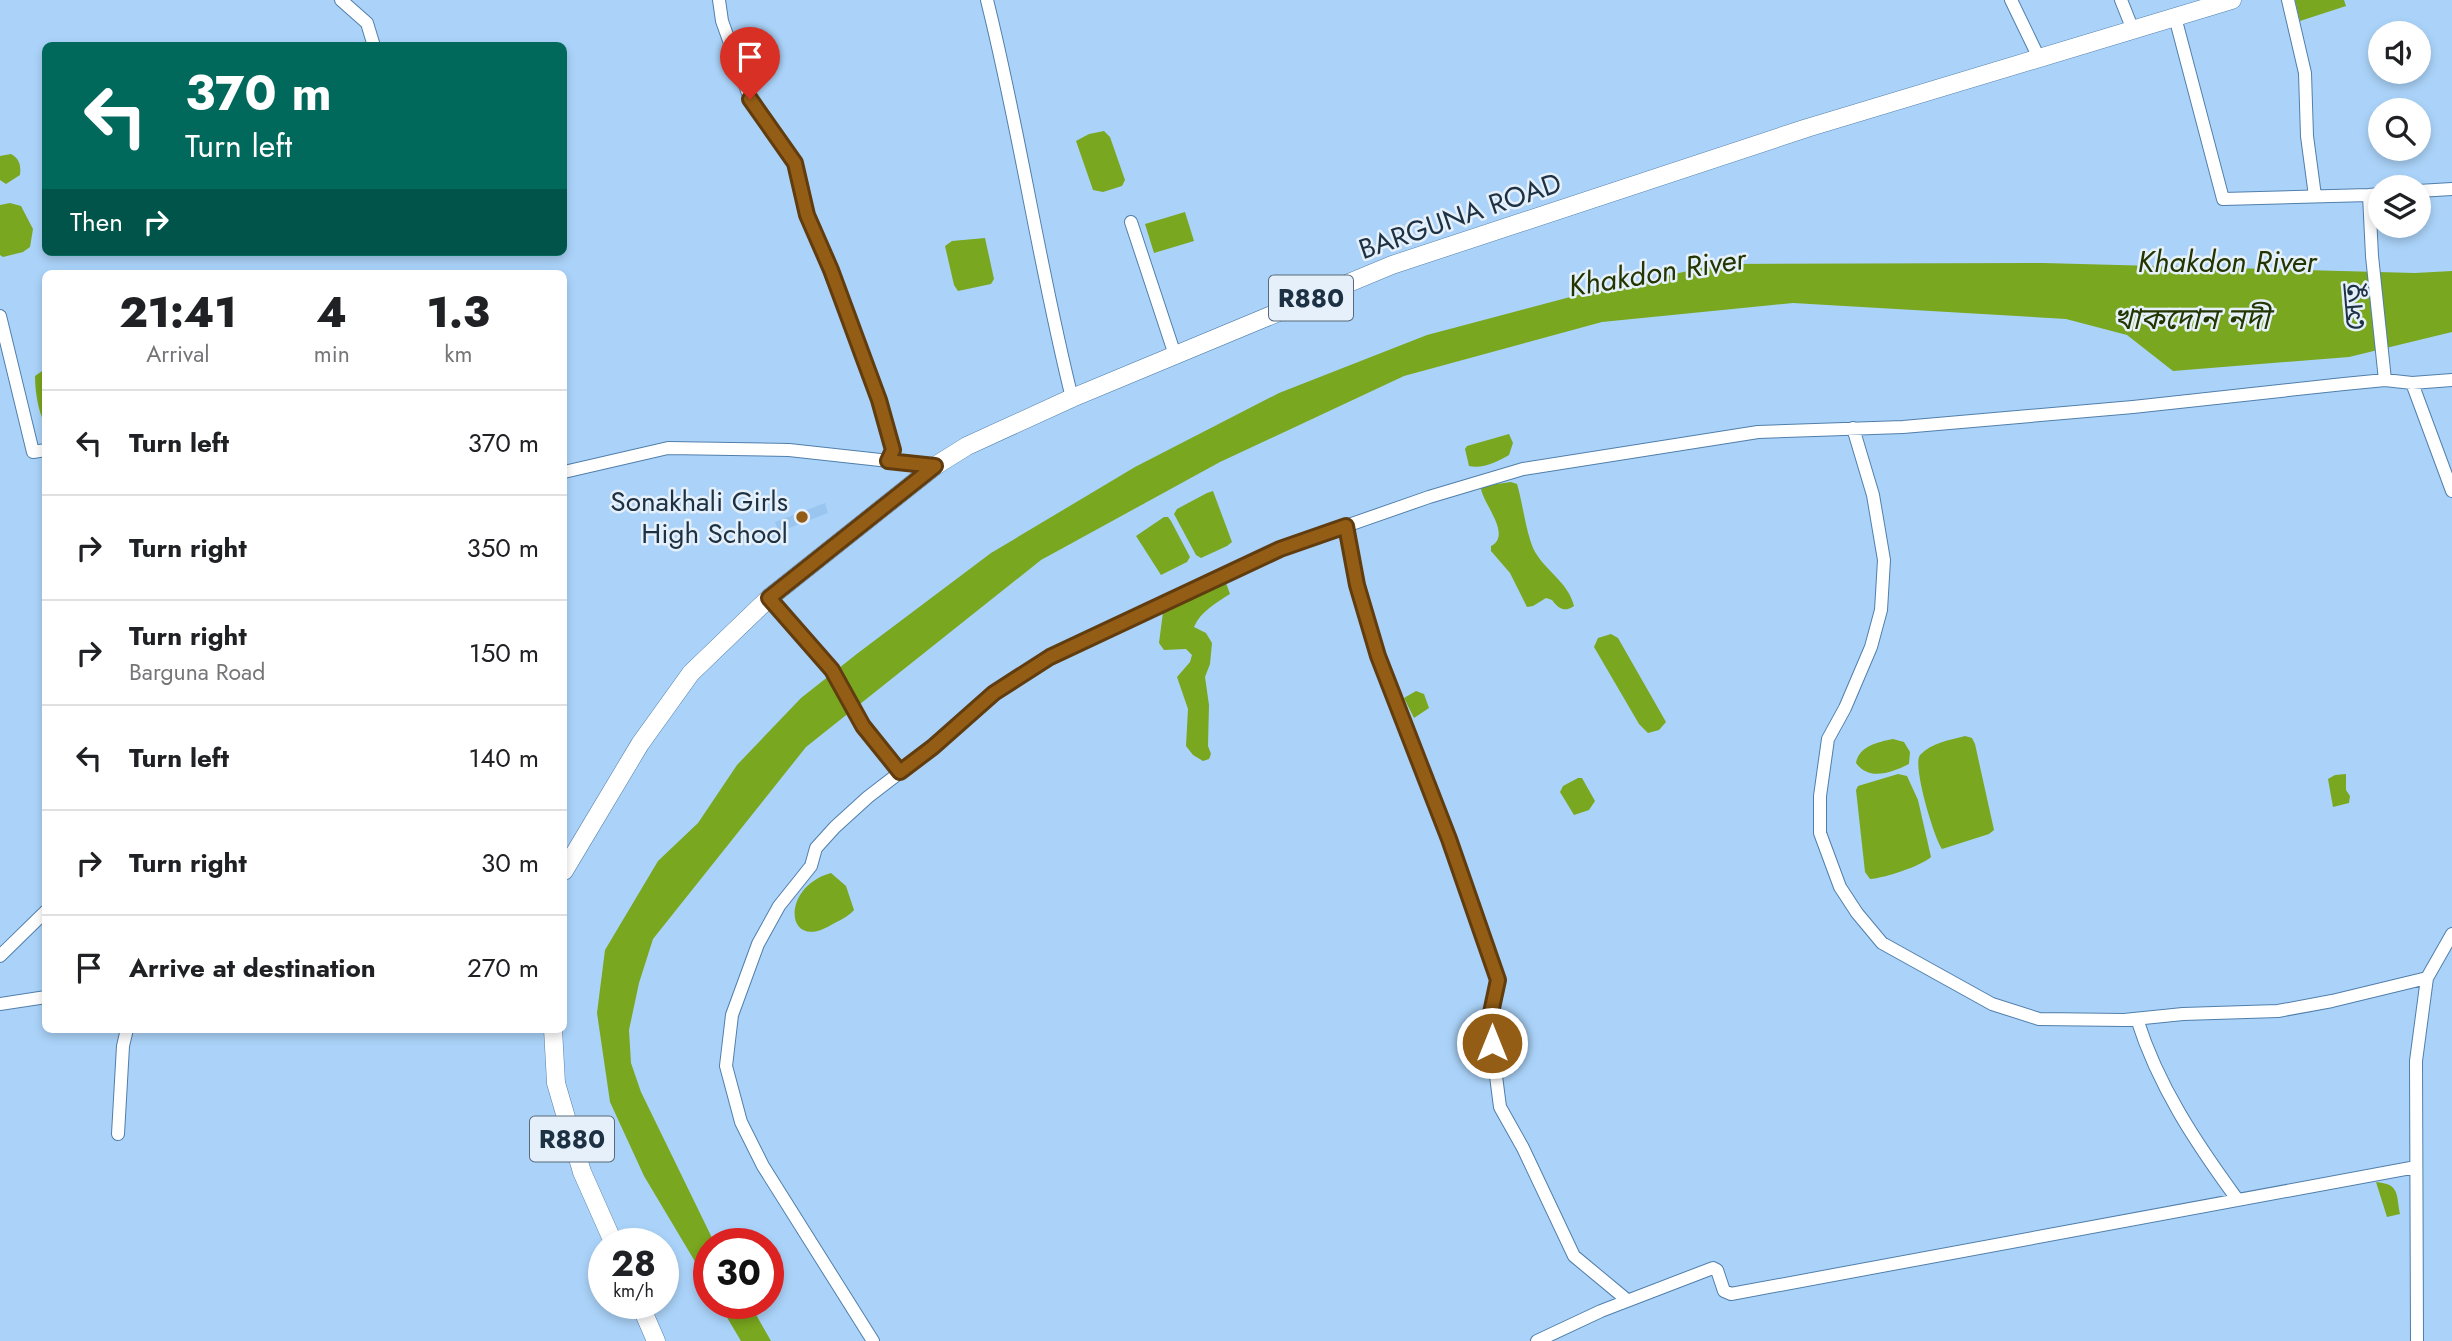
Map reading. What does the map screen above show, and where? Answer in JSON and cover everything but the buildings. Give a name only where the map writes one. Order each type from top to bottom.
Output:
[{"type":"main road","name":"BARGUNA ROAD","points":[[567,866],[640,744],[691,673],[769,598],[935,466],[967,446],[1072,398],[1392,265],[1807,128],[2232,0]]},
{"type":"main road","name":"R880","points":[[553,1033],[556,1083],[582,1172],[607,1228]]},
{"type":"main road","points":[[646,1319],[656,1341]]},
{"type":"street","points":[[341,0],[367,23],[373,42]]},
{"type":"street","points":[[719,0],[722,21],[750,99],[795,163],[807,215],[831,270],[879,400],[893,450],[888,461]]},
{"type":"street","points":[[987,0],[1028,180],[1043,274],[1072,398]]},
{"type":"street","points":[[2011,0],[2039,58]]},
{"type":"street","points":[[2121,0],[2133,30]]},
{"type":"street","points":[[2288,0],[2305,72],[2307,136],[2315,196]]},
{"type":"street","points":[[2175,17],[2223,199],[2368,195]]},
{"type":"street","points":[[2431,190],[2452,189]]},
{"type":"street","points":[[1130,222],[1175,355]]},
{"type":"street","name":"সেতু","points":[[2373,238],[2372,256],[2385,380]]},
{"type":"street","points":[[0,316],[33,452],[42,451]]},
{"type":"street","points":[[873,1341],[763,1166],[741,1122],[726,1066],[732,1015],[758,944],[779,906],[811,866],[817,848],[835,827],[994,693],[1050,657],[1280,549],[1429,497],[1523,469],[1758,432],[1903,427],[2092,411],[2385,380],[2412,383],[2452,380]]},
{"type":"street","points":[[2412,383],[2452,491]]},
{"type":"street","points":[[1853,428],[1873,495],[1884,560],[1881,610],[1875,635],[1845,708],[1828,739],[1820,796],[1820,834],[1840,887],[1882,943],[1992,1004],[2039,1019],[2137,1019],[2278,1011],[2427,978]]},
{"type":"street","points":[[567,470],[668,448],[789,450],[935,466]]},
{"type":"street","points":[[1346,526],[1357,585],[1378,656],[1449,839],[1498,980],[1489,1022],[1500,1107],[1523,1148],[1574,1256],[1627,1300]]},
{"type":"street","points":[[769,598],[832,670],[863,726],[900,772]]},
{"type":"street","points":[[0,956],[42,915]]},
{"type":"street","points":[[2417,1341],[2416,1061],[2427,978],[2452,934]]},
{"type":"street","points":[[0,1004],[42,998]]},
{"type":"street","points":[[2137,1019],[2147,1051],[2172,1102],[2237,1199]]},
{"type":"street","points":[[118,1134],[121,1069],[126,1033]]},
{"type":"street","points":[[1536,1341],[1627,1300],[1713,1268],[1717,1270],[1724,1291],[1731,1294],[2416,1167]]},
{"type":"shaded area","name":"Sonakhali Girls High School","points":[[825,503],[828,513],[779,532],[775,522]]},
{"type":"water","points":[[2295,0],[2344,0],[2346,6],[2300,21]]},
{"type":"water","points":[[1104,131],[1110,137],[1125,180],[1122,186],[1103,192],[1093,190],[1076,141],[1089,134]]},
{"type":"water","points":[[11,154],[19,163],[20,175],[6,184],[0,180],[0,156]]},
{"type":"water","points":[[10,203],[21,206],[33,229],[30,247],[23,252],[3,257],[0,255],[0,205]]},
{"type":"water","points":[[1185,212],[1194,241],[1154,253],[1145,224]]},
{"type":"water","points":[[985,238],[994,279],[991,284],[958,291],[954,285],[945,246],[952,241]]},
{"type":"water","name":"খাকদোন নদী","points":[[2043,263],[2415,273],[2452,271],[2452,332],[2349,357],[2173,371],[2127,335],[2066,319],[1793,303],[1602,322],[1404,376],[1220,462],[1041,560],[806,747],[653,939],[639,983],[629,1030],[631,1063],[641,1092],[707,1228],[693,1228],[693,1258],[679,1235],[679,1228],[675,1228],[644,1176],[610,1102],[597,1013],[605,950],[658,861],[698,823],[737,765],[801,698],[991,553],[1135,467],[1279,393],[1427,335],[1574,296],[1720,264]]},
{"type":"water","points":[[42,371],[42,417],[37,401],[35,376]]},
{"type":"water","points":[[1509,434],[1513,443],[1509,455],[1485,466],[1469,466],[1465,449],[1467,446]]},
{"type":"water","points":[[1511,482],[1517,484],[1533,548],[1567,590],[1574,606],[1570,608],[1562,609],[1546,598],[1527,607],[1510,573],[1491,551],[1491,546],[1499,535],[1498,527],[1481,489],[1483,486]]},
{"type":"water","points":[[1213,491],[1232,542],[1201,558],[1196,555],[1174,514],[1177,509]]},
{"type":"water","points":[[1164,517],[1171,521],[1190,557],[1187,562],[1161,575],[1136,536]]},
{"type":"water","points":[[1217,583],[1226,583],[1230,594],[1205,612],[1194,627],[1206,633],[1212,643],[1210,664],[1205,677],[1209,705],[1208,746],[1211,754],[1209,759],[1203,761],[1193,755],[1186,746],[1188,709],[1177,677],[1190,662],[1192,655],[1186,649],[1164,650],[1159,643],[1163,612],[1170,605]]},
{"type":"water","points":[[1611,634],[1618,638],[1666,722],[1659,730],[1648,733],[1639,724],[1594,647],[1598,638]]},
{"type":"water","points":[[1416,691],[1424,694],[1429,708],[1414,718],[1404,698]]},
{"type":"water","points":[[1965,736],[1972,738],[1975,744],[1994,830],[1942,849],[1925,802],[1918,761],[1920,755],[1941,742]]},
{"type":"water","points":[[1893,739],[1904,742],[1910,752],[1909,764],[1874,774],[1861,769],[1856,763],[1865,749],[1875,743]]},
{"type":"water","points":[[1898,774],[1907,776],[1918,800],[1931,857],[1902,871],[1870,879],[1865,872],[1856,790],[1858,786]]},
{"type":"water","points":[[2346,774],[2349,803],[2333,807],[2328,779]]},
{"type":"water","points":[[1582,778],[1595,801],[1589,810],[1574,815],[1560,792],[1563,786]]},
{"type":"water","points":[[831,873],[846,886],[854,910],[831,925],[816,931],[804,931],[797,925],[796,903],[814,880]]},
{"type":"water","points":[[2376,1182],[2389,1185],[2396,1191],[2400,1214],[2387,1217]]},
{"type":"water","points":[[728,1319],[759,1319],[771,1341],[741,1341]]},
{"type":"place","name":"Sonakhali Girls High School","points":[[802,517]]},
{"type":"route","points":[[750,99],[795,163],[807,215],[831,270],[879,400],[893,450],[888,461],[935,466],[769,598],[832,670],[863,726],[900,772],[994,693],[1050,657],[1280,549],[1346,526],[1357,585],[1378,656],[1449,839],[1498,980],[1489,1022],[1492,1043]]},
{"type":"water label","name":"Khakdon River","points":[[2227,261]]},
{"type":"water label","name":"Khakdon River","points":[[1657,272]]}]
